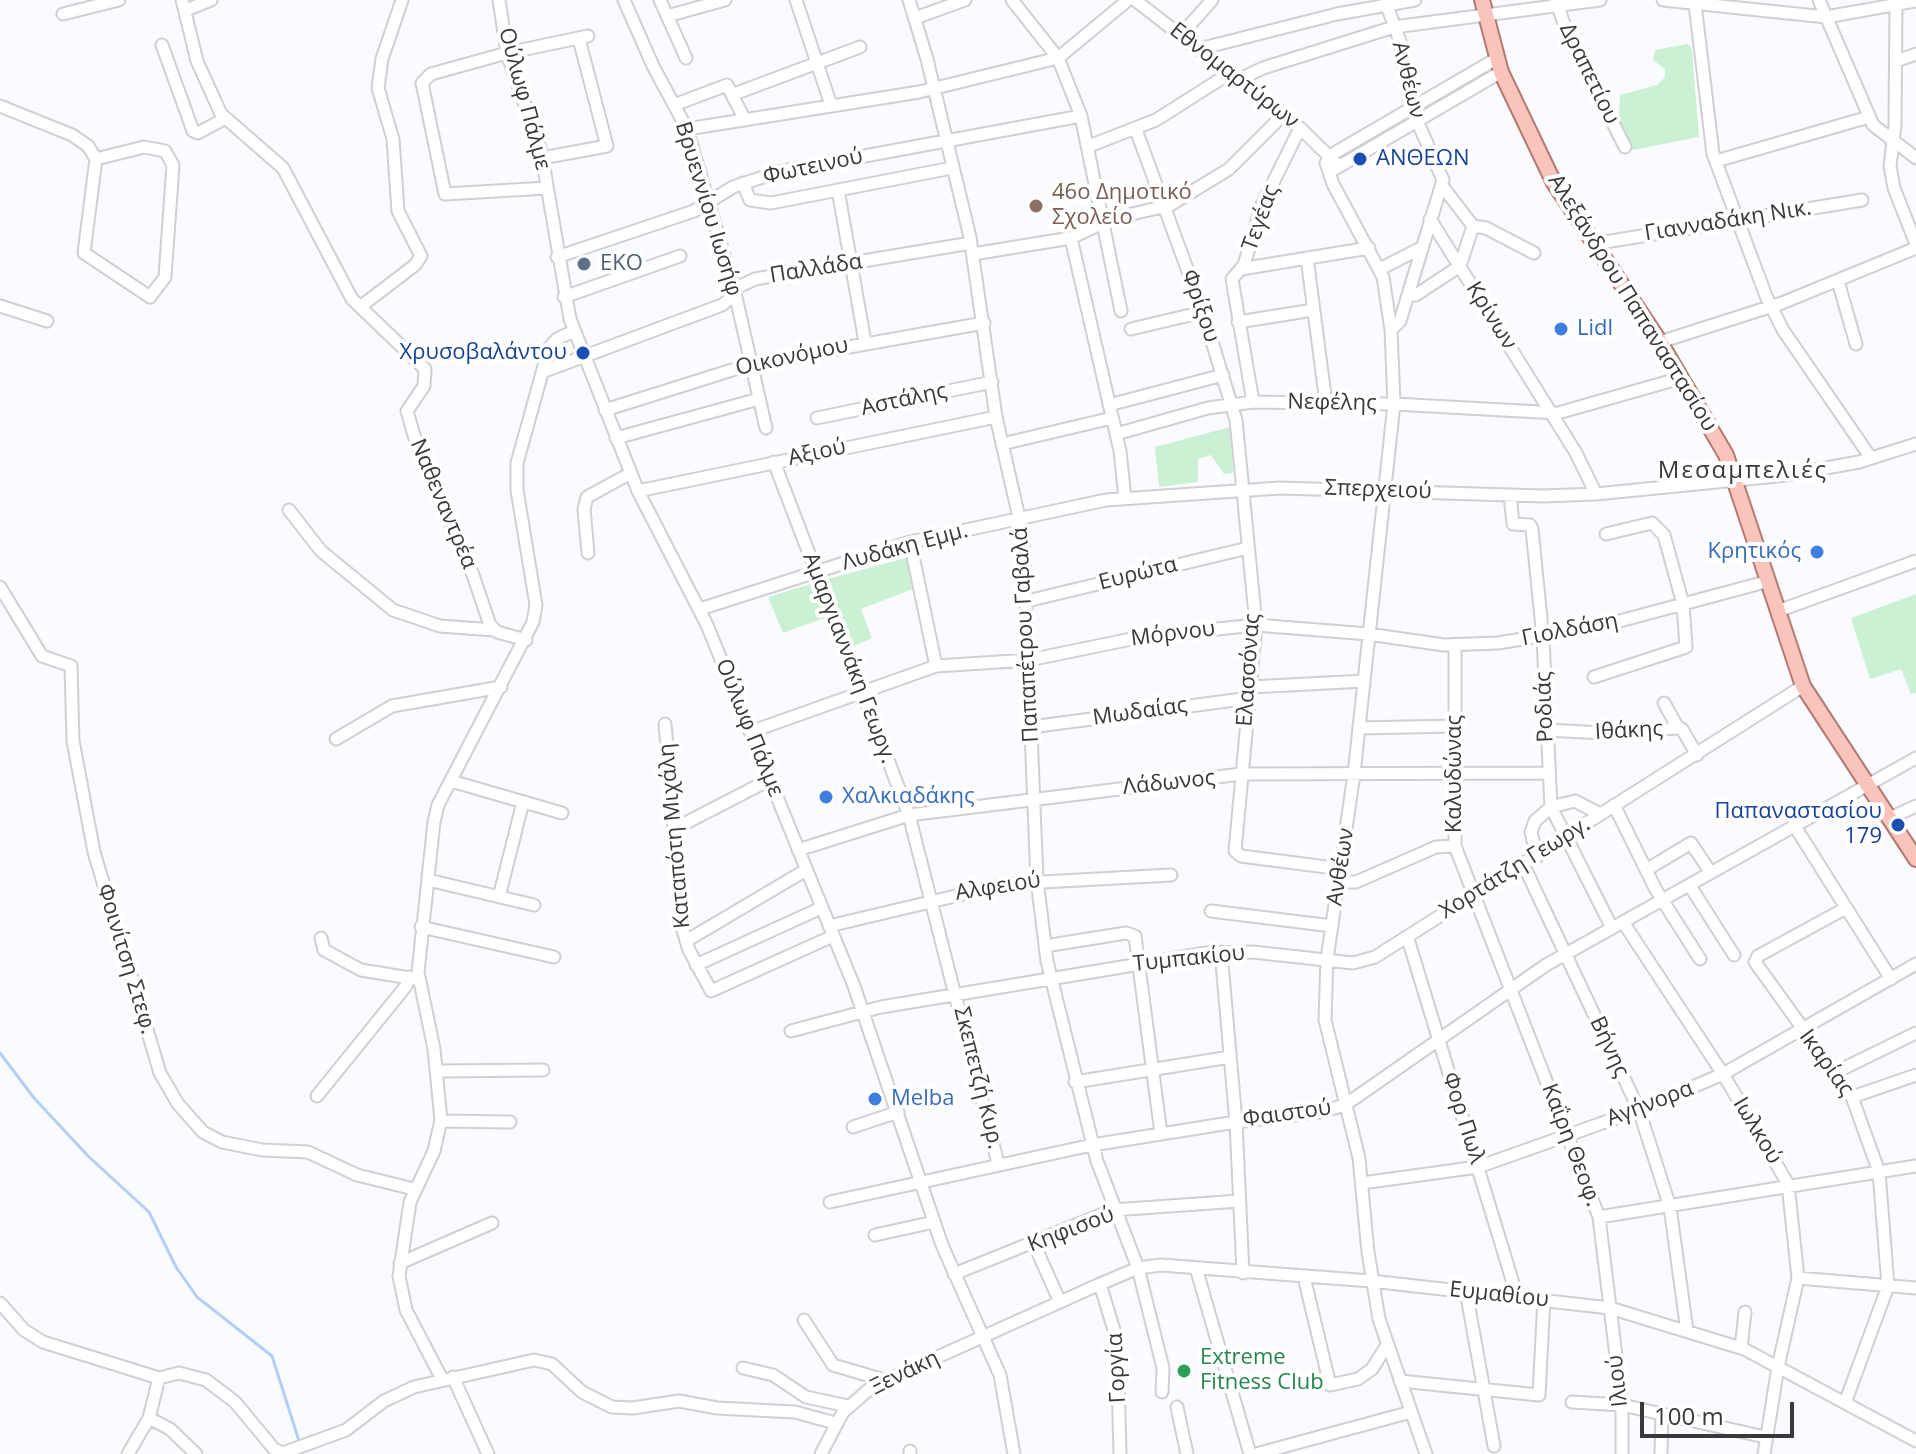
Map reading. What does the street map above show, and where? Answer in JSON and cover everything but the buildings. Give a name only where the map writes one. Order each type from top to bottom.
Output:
[{"type":"main road","name":"Αλεξάνδρου Παπαναστασίου","points":[[1484,7],[1498,66],[1550,175],[1660,342],[1715,433],[1737,482],[1803,686],[1916,859]]},
{"type":"street","points":[[63,14],[119,0]]},
{"type":"street","points":[[184,5],[211,0]]},
{"type":"street","points":[[360,307],[415,265],[421,256],[397,206],[394,148],[378,88],[380,65],[402,0]]},
{"type":"street","name":"Ούλωφ Πάλμε","points":[[499,0],[507,53],[542,158],[564,297],[574,331],[638,491],[700,609],[863,1010],[934,1222],[1004,1388],[1014,1454]]},
{"type":"street","name":"Βρυεννίου Ιωσήφ","points":[[624,0],[687,129],[706,205],[734,289],[766,428]]},
{"type":"street","points":[[660,0],[686,58]]},
{"type":"street","points":[[667,16],[725,0]]},
{"type":"street","points":[[796,0],[831,105]]},
{"type":"street","name":"Παπαπέτρου Γαβαλά","points":[[909,0],[934,88],[972,248],[996,417],[1020,519],[1027,601],[1037,880],[1045,946],[1092,1145],[1113,1210],[1138,1268],[1163,1368],[1162,1392]]},
{"type":"street","points":[[915,18],[965,0]]},
{"type":"street","points":[[1012,0],[1058,58],[1081,116],[1121,311]]},
{"type":"street","points":[[687,129],[934,88],[1058,58],[1128,0]]},
{"type":"street","name":"Εθνομαρτύρων","points":[[1135,0],[1300,128],[1330,156],[1334,169]]},
{"type":"street","points":[[1181,35],[1212,0]]},
{"type":"street","points":[[1199,49],[1216,42],[1386,3],[1415,0]]},
{"type":"street","points":[[1089,146],[1136,130],[1234,77],[1394,27],[1484,7],[1600,0]]},
{"type":"street","points":[[1671,0],[1695,4],[1751,5],[1826,17],[1916,1]]},
{"type":"street","points":[[1819,0],[1877,131],[1916,158]]},
{"type":"street","name":"Δραπετίου","points":[[1556,2],[1625,147]]},
{"type":"street","points":[[1660,342],[1770,307],[1916,246],[1894,188],[1890,166],[1897,2]]},
{"type":"street","name":"Ανθέων","points":[[1386,3],[1400,41],[1411,107],[1433,151],[1443,187]]},
{"type":"street","points":[[1695,4],[1706,114],[1716,161],[1770,307],[1871,458]]},
{"type":"street","name":"Ναθεναντρέα","points":[[184,5],[202,74],[224,119],[286,173],[348,294],[425,369],[424,386],[408,408],[409,420],[494,630]]},
{"type":"street","points":[[542,158],[607,146],[584,38],[507,53],[431,74],[421,86],[445,194],[547,188]]},
{"type":"street","points":[[162,45],[193,131],[198,133],[224,119]]},
{"type":"street","points":[[734,94],[818,66],[860,47]]},
{"type":"street","points":[[1896,61],[1916,54]]},
{"type":"street","points":[[1330,156],[1411,107],[1498,66]]},
{"type":"street","points":[[1334,169],[1498,66]]},
{"type":"street","points":[[674,105],[722,85],[729,86],[745,120]]},
{"type":"street","points":[[0,106],[72,135],[88,146],[96,159],[84,253],[145,295],[152,296],[162,285],[165,273],[171,158],[155,147],[144,147],[96,159]]},
{"type":"street","name":"Παλλάδα","points":[[542,372],[583,354],[722,305],[732,297],[734,289],[755,279],[851,263],[1071,238],[1104,221],[1165,207],[1229,169],[1283,115]]},
{"type":"street","name":"Φωτεινού","points":[[557,257],[706,205],[743,183],[797,167],[1081,116]]},
{"type":"street","points":[[1716,161],[1869,117]]},
{"type":"street","name":"Τεγέας","points":[[1253,402],[1232,282],[1241,269],[1262,205],[1300,128]]},
{"type":"street","name":"Φρίξου","points":[[1136,130],[1203,312],[1232,404],[1242,489]]},
{"type":"street","points":[[743,183],[750,200],[757,203],[952,168]]},
{"type":"street","name":"Ανθέων","points":[[1334,169],[1380,269],[1391,330],[1394,404],[1354,774],[1327,959],[1325,1020],[1362,1183],[1371,1281],[1387,1345],[1426,1454]]},
{"type":"street","points":[[1391,330],[1400,321],[1419,249],[1443,187]]},
{"type":"street","points":[[1443,187],[1473,226],[1486,228],[1534,253]]},
{"type":"street","points":[[838,190],[865,342]]},
{"type":"street","name":"Γιανναδάκη Νικ.","points":[[1593,244],[1862,200]]},
{"type":"street","name":"Κρίνων","points":[[1430,219],[1551,413]]},
{"type":"street","points":[[1408,295],[1416,295],[1460,266],[1473,226]]},
{"type":"street","points":[[1071,238],[1116,434],[1125,498]]},
{"type":"street","points":[[1241,269],[1369,248]]},
{"type":"street","points":[[1380,269],[1419,249]]},
{"type":"street","points":[[564,297],[680,256]]},
{"type":"street","points":[[1307,258],[1326,403]]},
{"type":"street","points":[[1838,281],[1856,344]]},
{"type":"street","points":[[0,306],[47,321]]},
{"type":"street","points":[[1238,322],[1313,310]]},
{"type":"street","points":[[1131,329],[1203,312]]},
{"type":"street","name":"Οικονόμου","points":[[605,410],[750,364],[984,323]]},
{"type":"street","points":[[488,1454],[404,1304],[400,1263],[414,1189],[434,1151],[441,1121],[437,1071],[414,978],[435,812],[526,640],[536,605],[516,474],[527,416],[551,344],[574,331]]},
{"type":"street","points":[[1109,405],[1223,375]]},
{"type":"street","name":"Νεφέλης","points":[[1116,434],[1232,404],[1253,402],[1394,404],[1551,413],[1681,378]]},
{"type":"street","name":"Αστάλης","points":[[817,418],[992,382]]},
{"type":"street","points":[[616,438],[759,399]]},
{"type":"street","points":[[1551,413],[1596,494]]},
{"type":"street","name":"Αξιού","points":[[638,491],[996,417]]},
{"type":"street","points":[[1002,444],[1112,418]]},
{"type":"street","name":"Σπερχειού","points":[[1020,519],[1125,498],[1242,489],[1596,494],[1737,482],[1871,458],[1916,444]]},
{"type":"street","name":"Αμαργιαννάκη Γεωργ.","points":[[774,462],[909,815],[957,993]]},
{"type":"street","points":[[588,553],[584,509],[587,497],[631,473]]},
{"type":"street","name":"Ελασσόνας","points":[[1242,489],[1256,625],[1236,852],[1342,869]]},
{"type":"street","name":"Ροδιάς","points":[[1510,495],[1513,524],[1530,525],[1532,529],[1543,638],[1551,807],[1567,836]]},
{"type":"street","points":[[289,510],[321,551],[393,610],[448,627],[494,630],[526,640]]},
{"type":"street","name":"Λυδάκη Εμμ.","points":[[700,609],[910,542],[1020,519]]},
{"type":"street","points":[[1594,677],[1684,650],[1683,604],[1665,538],[1656,525],[1644,523],[1606,534]]},
{"type":"street","points":[[910,542],[936,666]]},
{"type":"street","name":"Ευρώτα","points":[[1027,601],[1248,548]]},
{"type":"street","points":[[1778,611],[1916,561]]},
{"type":"street","name":"Γιολδάση","points":[[1368,634],[1455,645],[1543,638],[1769,581]]},
{"type":"street","name":"Φοινίτση Στεφ.","points":[[0,587],[42,656],[49,661],[71,665],[73,741],[94,852],[160,1073],[178,1104],[203,1132],[222,1142],[262,1150],[308,1152],[357,1175],[414,1189]]},
{"type":"street","name":"Μόρνου","points":[[750,732],[936,666],[1029,660],[1141,637],[1256,625],[1368,634]]},
{"type":"street","name":"Καλυδώνας","points":[[1455,645],[1455,846],[1510,988]]},
{"type":"street","name":"Μωδαίας","points":[[1031,727],[1250,692],[1364,681]]},
{"type":"street","name":"Χορτάτζη Γεωργ.","points":[[1327,959],[1363,961],[1408,939],[1445,911],[1524,866],[1600,814],[1803,686]]},
{"type":"street","points":[[336,739],[392,706],[501,687]]},
{"type":"street","points":[[1664,703],[1678,728]]},
{"type":"street","name":"Καταπότη Μιχάλη","points":[[665,724],[686,941],[711,991]]},
{"type":"street","points":[[1359,728],[1455,726]]},
{"type":"street","name":"Ιθάκης","points":[[1546,730],[1603,733],[1678,728],[1682,729],[1697,755]]},
{"type":"street","name":"Φαιστού","points":[[830,1202],[919,1180],[1092,1145],[1320,1112],[1345,1105],[1510,988],[1565,953],[1916,758]]},
{"type":"street","name":"Λάδωνος","points":[[798,850],[909,815],[1241,774],[1548,773]]},
{"type":"street","points":[[674,829],[769,780]]},
{"type":"street","points":[[451,781],[562,813]]},
{"type":"street","points":[[1537,857],[1531,832],[1535,821],[1551,807],[1575,801],[1600,814]]},
{"type":"street","points":[[499,897],[523,802]]},
{"type":"street","points":[[1614,805],[1662,900],[1700,959]]},
{"type":"street","points":[[1888,819],[1916,806]]},
{"type":"street","points":[[1794,825],[1891,979]]},
{"type":"street","name":"Ιωλκού","points":[[1567,836],[1617,925],[1723,1074],[1788,1184],[1798,1278],[1778,1367],[1764,1454]]},
{"type":"street","points":[[1646,870],[1691,843],[1711,873]]},
{"type":"street","points":[[1340,882],[1356,882],[1436,847],[1455,846]]},
{"type":"street","name":"Βήνης","points":[[1524,866],[1639,1110],[1670,1207],[1687,1331]]},
{"type":"street","points":[[686,941],[806,870]]},
{"type":"street","name":"Αλφειού","points":[[711,991],[831,931],[933,899],[1037,880],[1171,875]]},
{"type":"street","points":[[428,880],[534,905]]},
{"type":"street","points":[[1690,886],[1734,955]]},
{"type":"street","points":[[696,965],[821,908]]},
{"type":"street","name":"Ικαρίας","points":[[1846,908],[1758,956],[1755,962],[1852,1097],[1879,1172],[1888,1286]]},
{"type":"street","points":[[1211,911],[1332,926]]},
{"type":"street","points":[[421,927],[554,957]]},
{"type":"street","points":[[1045,946],[1131,933],[1137,940],[1161,1134]]},
{"type":"street","points":[[321,938],[324,950],[361,970],[414,978]]},
{"type":"street","name":"Φορ Πωλ","points":[[1408,939],[1517,1296]]},
{"type":"street","points":[[1221,952],[1236,1122],[1243,1273]]},
{"type":"street","name":"Τυμπακίου","points":[[791,1031],[863,1010],[1221,952],[1327,959]]},
{"type":"street","name":"Αγήνορα","points":[[1362,1183],[1478,1167],[1639,1110],[1723,1074],[1916,964]]},
{"type":"street","points":[[317,1096],[414,978]]},
{"type":"street","name":"Καΐρη Θεοφ.","points":[[1510,988],[1599,1217],[1610,1308]]},
{"type":"street","name":"Σκεπετζή Κυρ.","points":[[957,993],[998,1163]]},
{"type":"street","points":[[1834,1073],[1916,1033]]},
{"type":"street","points":[[1075,1082],[1230,1057]]},
{"type":"street","points":[[437,1071],[543,1070]]},
{"type":"street","points":[[1852,1097],[1916,1075]]},
{"type":"street","points":[[853,1127],[898,1112]]},
{"type":"street","points":[[441,1121],[510,1122]]},
{"type":"street","points":[[1599,1217],[1788,1184],[1916,1166]]},
{"type":"street","name":"Κηφισού","points":[[954,1274],[1113,1210],[1239,1201]]},
{"type":"street","points":[[875,1235],[934,1222]]},
{"type":"street","points":[[400,1263],[492,1223]]},
{"type":"street","points":[[1034,1244],[1060,1302]]},
{"type":"street","name":"Ευμαθίου","points":[[984,1337],[1138,1268],[1169,1265],[1544,1299],[1610,1308],[1741,1348],[1916,1441]]},
{"type":"street","points":[[1196,1268],[1253,1454],[1411,1412]]},
{"type":"street","points":[[1304,1277],[1330,1385],[1358,1379],[1372,1369],[1387,1345]]},
{"type":"street","points":[[1798,1278],[1916,1288]]},
{"type":"street","name":"Γοργία","points":[[1100,1284],[1117,1340],[1120,1454]]},
{"type":"street","points":[[1845,1403],[1888,1286]]},
{"type":"street","points":[[1466,1291],[1494,1446]]},
{"type":"street","points":[[1400,1381],[1539,1395],[1544,1299]]},
{"type":"street","points":[[0,1303],[24,1330],[43,1342],[159,1378],[181,1373],[209,1382],[246,1413],[276,1450],[289,1453],[346,1430],[400,1392],[448,1378],[541,1360],[555,1367],[582,1392],[612,1407],[633,1408],[679,1401],[717,1408],[795,1412],[835,1423]]},
{"type":"street","name":"Ιλιού","points":[[1610,1308],[1622,1405],[1622,1454]]},
{"type":"street","points":[[1741,1348],[1745,1312]]},
{"type":"street","points":[[804,1320],[833,1365],[884,1380]]},
{"type":"street","name":"Ξενάκη","points":[[821,1454],[835,1423],[848,1406],[884,1380],[984,1337]]},
{"type":"street","points":[[743,1368],[773,1375],[813,1400],[848,1406]]},
{"type":"street","points":[[128,1454],[149,1418],[159,1378]]},
{"type":"street","points":[[1572,1402],[1622,1405],[1765,1437]]},
{"type":"street","points":[[1177,1407],[1187,1454]]},
{"type":"street","points":[[1661,1454],[1662,1414]]},
{"type":"street","points":[[149,1418],[170,1429],[196,1454]]},
{"type":"green space","points":[[1688,44],[1692,50],[1699,137],[1633,150],[1619,120],[1620,95],[1657,85],[1665,77],[1665,69],[1653,60],[1655,50]]},
{"type":"green space","points":[[1230,427],[1233,473],[1224,474],[1211,455],[1198,459],[1198,482],[1159,487],[1155,447]]},
{"type":"green space","points":[[909,557],[915,588],[861,609],[872,638],[852,647],[828,579]]},
{"type":"green space","points":[[814,583],[827,617],[783,633],[768,597]]},
{"type":"green space","points":[[1916,594],[1916,693],[1911,694],[1901,669],[1870,679],[1851,618]]},
{"type":"waterway","points":[[0,1053],[34,1098],[88,1156],[149,1212],[176,1267],[197,1297],[272,1356],[300,1444]]},
{"type":"place","name":"ΑΝΘΕΩΝ","points":[[1360,159]]},
{"type":"place","name":"46ο Δημοτικό Σχολείο","points":[[1036,206]]},
{"type":"place","name":"EKO","points":[[584,264]]},
{"type":"place","name":"Lidl","points":[[1561,329]]},
{"type":"place","name":"Χρυσοβαλάντου","points":[[583,353]]},
{"type":"place","name":"Κρητικός","points":[[1817,552]]},
{"type":"place","name":"Χαλκιαδάκης","points":[[826,797]]},
{"type":"place","name":"Παπαναστασίου 179","points":[[1898,825]]},
{"type":"place","name":"Melba","points":[[875,1099]]},
{"type":"place","name":"Extreme Fitness Club","points":[[1184,1371]]},
{"type":"district","name":"Μεσαμπελιές","points":[[1743,471]]}]
